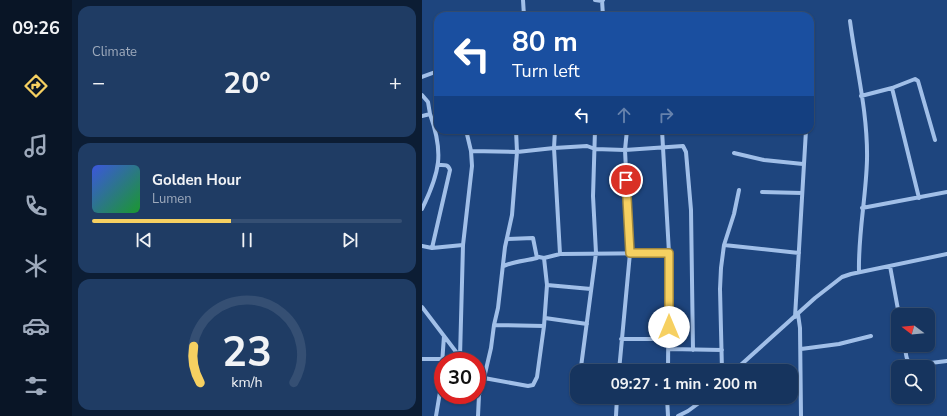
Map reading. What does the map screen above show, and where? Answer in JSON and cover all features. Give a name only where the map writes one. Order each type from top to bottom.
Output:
[{"type":"street","points":[[523,0],[524,12]]},
{"type":"street","points":[[595,0],[602,0],[603,12]]},
{"type":"street","points":[[850,21],[861,96],[867,159],[858,248],[859,272]]},
{"type":"street","points":[[422,78],[434,73]]},
{"type":"street","points":[[861,96],[918,80],[935,140]]},
{"type":"street","points":[[892,88],[919,198]]},
{"type":"street","points":[[422,95],[428,102],[434,125]]},
{"type":"street","points":[[422,116],[430,114]]},
{"type":"street","points":[[422,209],[437,173],[439,149],[437,134]]},
{"type":"street","points":[[461,352],[463,245],[472,166],[471,151],[467,134]]},
{"type":"street","points":[[486,367],[498,308],[504,256],[512,215],[517,152],[516,134]]},
{"type":"street","points":[[555,134],[554,148],[560,254]]},
{"type":"street","points":[[581,364],[596,253],[593,196],[594,134]]},
{"type":"street","points":[[619,364],[630,253],[625,150],[627,134]]},
{"type":"street","points":[[662,134],[669,253],[668,364]]},
{"type":"street","points":[[801,416],[800,328],[796,316],[806,134]]},
{"type":"street","points":[[471,151],[517,152],[587,146],[595,149],[625,150],[683,146],[686,152],[692,210],[693,350]]},
{"type":"street","points":[[734,153],[764,160],[803,164]]},
{"type":"street","points":[[432,248],[450,170],[446,165],[438,164]]},
{"type":"street","points":[[722,364],[720,289],[724,245],[734,214],[739,190]]},
{"type":"street","points":[[762,192],[802,192]]},
{"type":"street","points":[[862,208],[947,192]]},
{"type":"street","points":[[507,239],[533,238],[537,258]]},
{"type":"street","points":[[422,246],[432,248],[463,245]]},
{"type":"street","points":[[724,245],[799,253]]},
{"type":"street","points":[[504,266],[513,261],[521,261],[539,257],[544,258],[560,254],[669,253]]},
{"type":"street","points":[[742,364],[842,277],[859,272],[947,254]]},
{"type":"street","points":[[486,378],[528,386],[533,385],[537,377],[545,318],[547,285],[544,258]]},
{"type":"street","points":[[890,266],[898,308]]},
{"type":"street","points":[[547,285],[591,289]]},
{"type":"street","points":[[422,307],[456,352]]},
{"type":"street","points":[[545,318],[587,324]]},
{"type":"street","points":[[494,325],[544,326]]},
{"type":"street","points":[[443,352],[444,336]]},
{"type":"street","points":[[801,349],[839,344],[872,336]]},
{"type":"street","points":[[621,339],[669,339]]},
{"type":"street","points":[[669,349],[722,350]]},
{"type":"street","points":[[906,352],[908,362],[914,365],[947,361]]},
{"type":"street","points":[[422,359],[434,360]]},
{"type":"street","points":[[436,416],[438,404]]},
{"type":"street","points":[[478,416],[479,404]]},
{"type":"street","points":[[616,416],[617,404]]},
{"type":"street","points":[[667,404],[668,416]]},
{"type":"street","points":[[678,416],[698,404]]},
{"type":"route","points":[[626,180],[630,253],[669,253],[669,327]]}]
